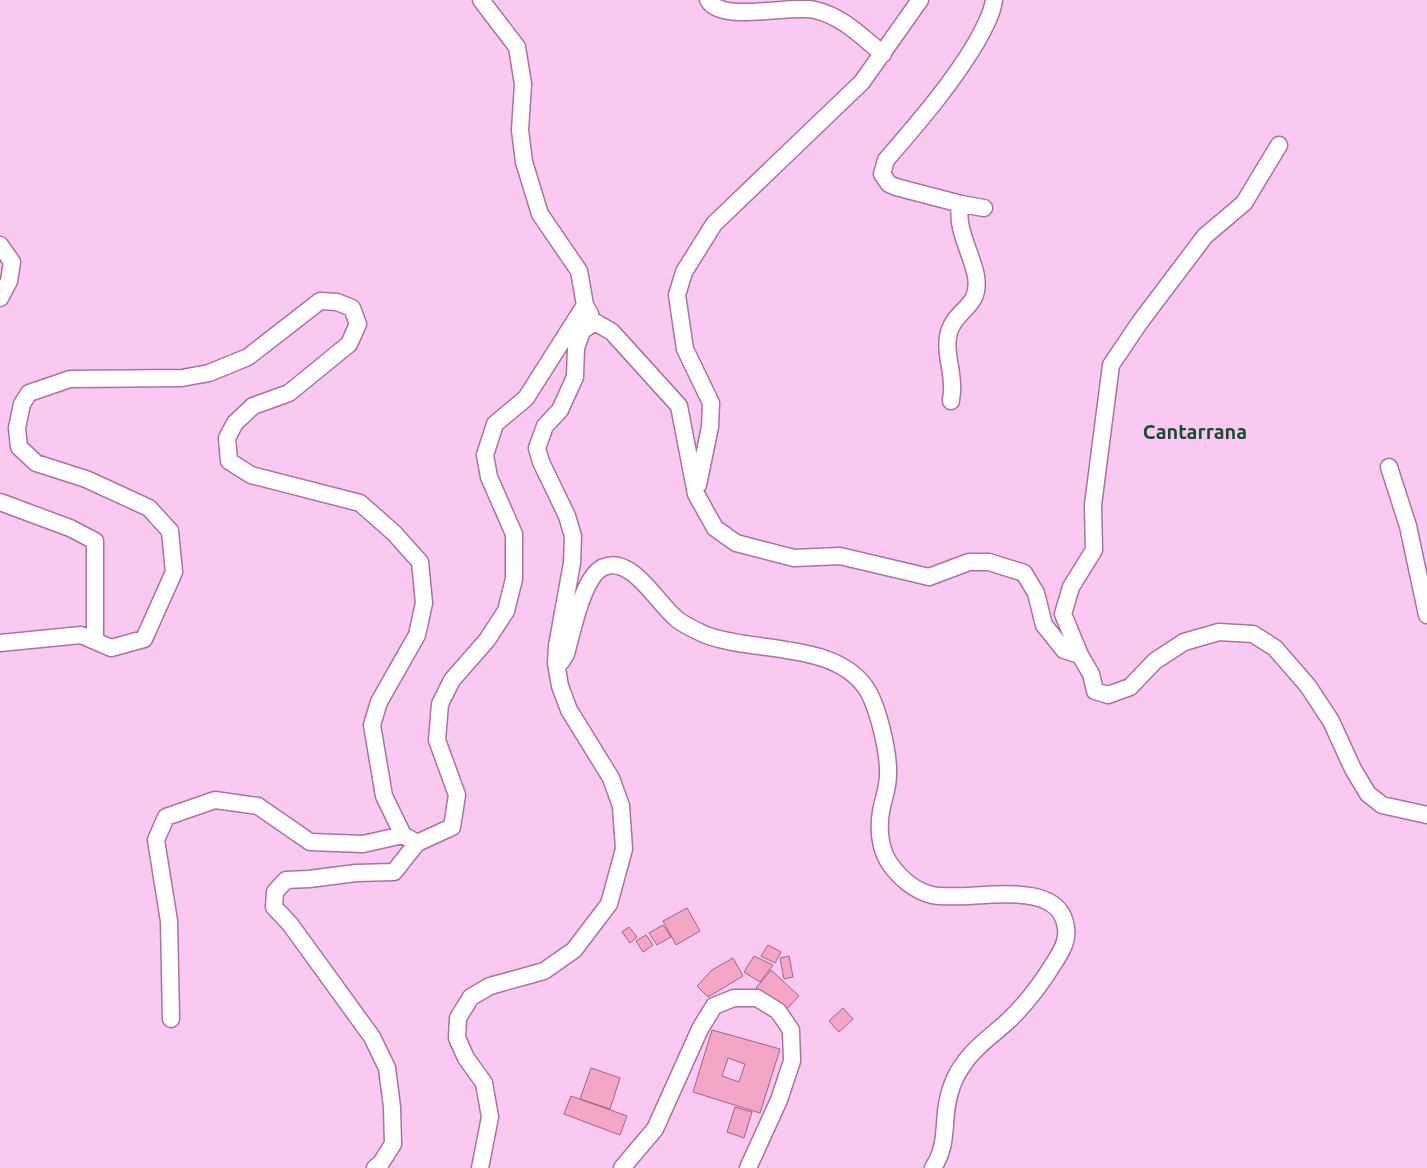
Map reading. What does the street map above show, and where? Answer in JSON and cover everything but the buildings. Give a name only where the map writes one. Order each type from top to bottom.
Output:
[{"type":"street","points":[[481,0],[517,47],[523,84],[520,130],[524,162],[540,214],[579,271],[585,305],[594,322],[612,332],[679,406],[696,494],[715,528],[736,544],[794,558],[840,556],[929,577],[969,562],[989,562],[1024,573],[1036,593],[1044,625],[1064,650],[1080,655]]},
{"type":"street","points":[[708,0],[718,10],[731,12],[802,8],[825,13],[846,23],[883,54]]},
{"type":"street","points":[[696,494],[710,427],[711,402],[685,349],[677,295],[684,272],[714,224],[862,82],[920,0]]},
{"type":"street","points":[[984,208],[961,204],[889,184],[883,177],[882,168],[886,160],[962,67],[984,28],[994,0]]},
{"type":"street","points":[[1280,145],[1244,202],[1205,236],[1140,322],[1111,365],[1093,505],[1094,550],[1071,587],[1063,614],[1080,655],[1091,674],[1095,691],[1108,695],[1130,686],[1155,661],[1184,642],[1219,632],[1253,634],[1275,648],[1308,686],[1331,721],[1353,769],[1368,794],[1382,805],[1427,815]]},
{"type":"street","points":[[951,401],[952,386],[947,344],[949,333],[952,324],[975,297],[976,288],[976,275],[960,221],[961,204]]},
{"type":"street","points":[[0,245],[12,262],[9,281],[0,298]]},
{"type":"street","points":[[0,643],[81,635],[111,648],[144,639],[174,572],[170,531],[149,508],[86,479],[36,463],[19,447],[17,428],[22,404],[28,393],[70,379],[182,378],[209,373],[248,357],[320,301],[337,302],[352,308],[358,324],[349,344],[289,393],[253,406],[235,422],[227,438],[229,461],[251,475],[360,503],[394,533],[420,562],[424,603],[417,635],[378,702],[372,725],[384,796],[402,835],[417,843]]},
{"type":"street","points":[[376,1168],[393,1144],[392,1107],[387,1068],[372,1037],[290,924],[274,907],[275,892],[286,880],[356,873],[394,872],[417,843],[452,827],[457,795],[437,740],[440,704],[452,680],[487,640],[506,611],[514,579],[514,534],[488,477],[485,455],[494,424],[526,398],[585,305]]},
{"type":"street","points":[[480,1168],[490,1117],[484,1083],[466,1058],[457,1038],[458,1018],[471,997],[490,986],[544,972],[574,950],[609,904],[624,849],[621,806],[611,778],[569,710],[560,686],[556,663],[572,563],[573,536],[567,516],[541,462],[537,448],[546,426],[560,410],[575,377],[576,348],[582,331],[594,322]]},
{"type":"street","points":[[1389,467],[1408,526],[1427,614]]},
{"type":"street","points":[[0,502],[70,528],[95,541],[95,641]]},
{"type":"street","points":[[556,663],[562,661],[566,654],[590,580],[596,572],[611,565],[626,568],[677,620],[705,635],[739,644],[774,647],[807,654],[835,664],[851,672],[865,686],[876,705],[889,772],[887,792],[881,813],[880,839],[886,859],[897,874],[914,887],[930,895],[947,897],[1031,895],[1056,907],[1064,918],[1067,931],[1064,946],[1051,969],[1028,1000],[1007,1022],[973,1052],[958,1071],[947,1104],[943,1147],[932,1168]]},
{"type":"street","points":[[171,1019],[170,921],[156,840],[166,817],[215,800],[258,806],[310,842],[364,844],[402,835]]},
{"type":"street","points":[[622,1168],[654,1129],[700,1029],[714,1006],[734,998],[757,998],[778,1011],[791,1030],[792,1061],[779,1100],[748,1168]]},
{"type":"district","name":"Cantarrana","points":[[1195,431]]}]
